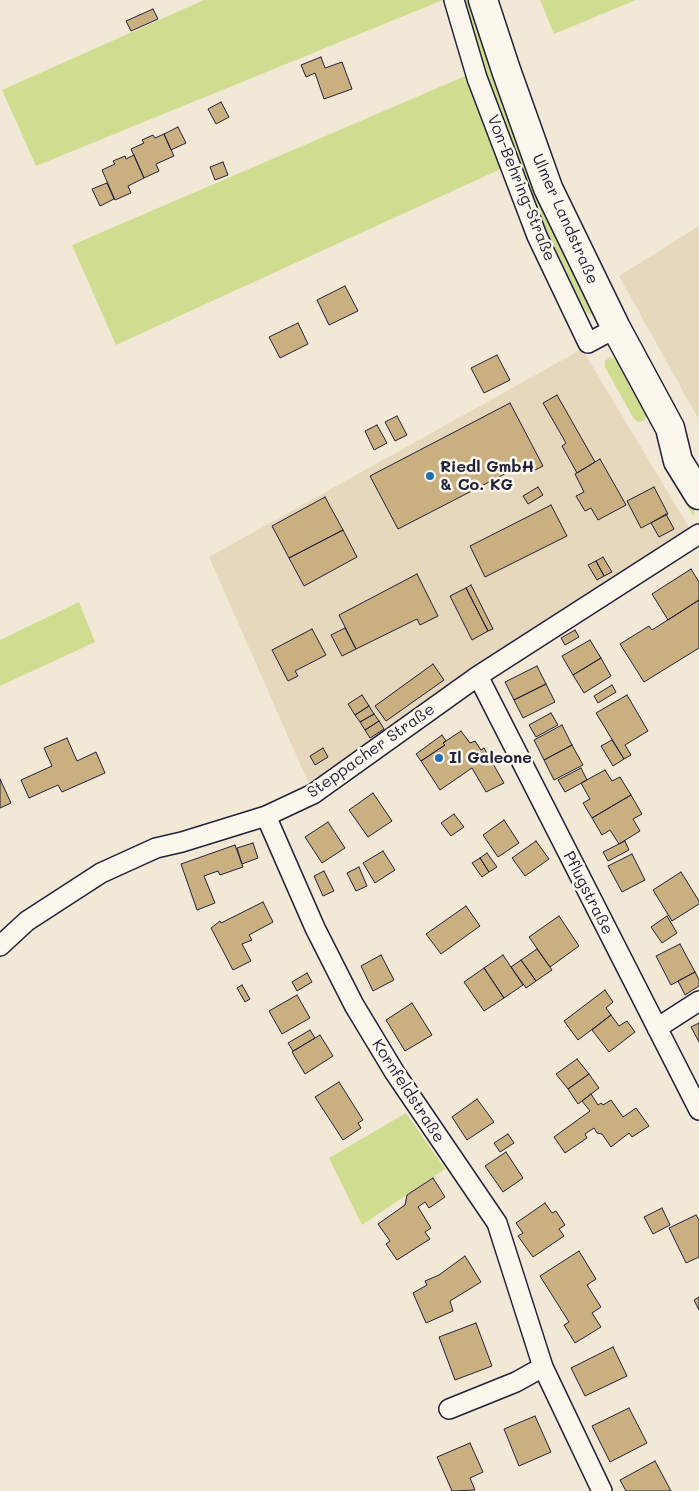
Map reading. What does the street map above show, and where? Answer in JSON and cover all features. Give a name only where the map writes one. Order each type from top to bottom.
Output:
[{"type":"street","name":"Von-Behring-Straße","points":[[454,0],[478,78],[537,236],[588,342],[616,328]]},
{"type":"street","name":"Ulmer Landstraße","points":[[483,0],[548,188],[616,328],[670,428]]},
{"type":"street","points":[[670,428],[694,450],[699,459]]},
{"type":"street","points":[[670,428],[678,461],[699,495]]},
{"type":"street","name":"Steppacher Straße","points":[[0,946],[27,921],[101,873],[156,848],[182,842],[266,816],[313,794],[478,676],[699,534]]},
{"type":"street","name":"Pflugstraße","points":[[478,676],[699,1110]]},
{"type":"street","name":"Kornfeldstraße","points":[[266,816],[315,928],[354,1004],[394,1072],[497,1223],[543,1368],[602,1491]]},
{"type":"street","points":[[656,1028],[699,1000]]},
{"type":"street","points":[[449,1409],[516,1382],[543,1368]]},
{"type":"shaded area","points":[[699,226],[699,420],[619,276]]},
{"type":"shaded area","points":[[582,349],[690,529],[478,664],[309,784],[209,557]]},
{"type":"green space","points":[[204,0],[443,0],[36,166],[2,90]]},
{"type":"green space","points":[[462,0],[471,0],[539,196],[589,305],[591,315],[586,312],[531,196],[484,70]]},
{"type":"green space","points":[[540,0],[636,0],[554,34]]},
{"type":"green space","points":[[470,74],[503,168],[116,345],[72,245]]},
{"type":"green space","points":[[610,357],[617,360],[646,413],[646,418],[643,421],[638,422],[634,419],[605,367],[605,361]]},
{"type":"green space","points":[[671,463],[693,498],[694,517],[664,468]]},
{"type":"green space","points":[[79,602],[95,642],[0,686],[0,640]]},
{"type":"green space","points":[[406,1113],[445,1169],[362,1225],[329,1158]]},
{"type":"building","points":[[153,9],[158,19],[131,31],[126,21]]},
{"type":"building","points":[[321,57],[325,68],[342,62],[352,89],[324,99],[315,73],[306,77],[301,65]]},
{"type":"building","points":[[221,102],[229,117],[216,124],[208,109]]},
{"type":"building","points":[[178,127],[186,143],[171,150],[164,134]]},
{"type":"building","points":[[164,134],[174,156],[156,164],[159,171],[144,178],[131,149],[144,143],[142,140],[153,135],[155,138]]},
{"type":"building","points":[[134,155],[144,178],[128,186],[131,193],[115,200],[102,170],[115,164],[113,161],[125,156],[126,159]]},
{"type":"building","points":[[223,162],[228,175],[215,180],[210,167]]},
{"type":"building","points":[[107,183],[114,199],[100,206],[92,189]]},
{"type":"building","points":[[345,286],[358,311],[329,325],[317,300]]},
{"type":"building","points":[[298,323],[308,344],[280,358],[269,337]]},
{"type":"building","points":[[497,355],[510,380],[484,393],[471,368]]},
{"type":"building","points":[[557,395],[595,462],[577,473],[562,446],[566,443],[543,403]]},
{"type":"building","points":[[510,403],[543,466],[529,473],[524,464],[398,529],[370,476]]},
{"type":"building","points":[[397,416],[407,435],[395,441],[385,422]]},
{"type":"building","points":[[377,425],[387,443],[374,450],[365,431]]},
{"type":"building","points":[[600,459],[626,505],[598,520],[591,508],[585,511],[576,496],[584,492],[575,474]]},
{"type":"building","points":[[538,487],[543,495],[528,504],[523,496]]},
{"type":"building","points":[[654,487],[668,514],[641,528],[627,501]]},
{"type":"building","points":[[325,497],[343,530],[289,558],[272,526]]},
{"type":"building","points":[[551,505],[567,536],[485,577],[470,546]]},
{"type":"building","points":[[666,514],[674,529],[659,537],[651,523]]},
{"type":"building","points":[[343,530],[357,557],[304,586],[289,558]]},
{"type":"building","points":[[603,557],[612,572],[604,576],[596,561]]},
{"type":"building","points":[[596,561],[604,576],[597,580],[588,565]]},
{"type":"building","points":[[691,569],[699,582],[699,600],[668,620],[652,594]]},
{"type":"building","points":[[417,574],[438,616],[420,625],[417,619],[356,649],[339,615]]},
{"type":"building","points":[[471,585],[493,629],[488,631],[466,588]]},
{"type":"building","points":[[466,588],[488,631],[472,640],[450,596]]},
{"type":"building","points":[[699,600],[699,648],[644,682],[620,644],[649,626],[652,630]]},
{"type":"building","points":[[345,628],[356,649],[342,656],[331,635]]},
{"type":"building","points":[[312,629],[326,655],[295,671],[298,676],[288,681],[272,650]]},
{"type":"building","points":[[575,630],[579,637],[565,645],[561,638]]},
{"type":"building","points":[[590,640],[601,658],[573,675],[562,656]]},
{"type":"building","points":[[601,658],[611,676],[584,693],[573,675]]},
{"type":"building","points":[[433,664],[444,680],[386,721],[375,706]]},
{"type":"building","points":[[537,666],[546,684],[514,700],[505,682]]},
{"type":"building","points":[[546,684],[555,702],[523,718],[514,700]]},
{"type":"building","points":[[612,685],[616,692],[598,703],[594,696]]},
{"type":"building","points":[[362,695],[369,706],[355,715],[348,704]]},
{"type":"building","points":[[627,695],[648,731],[625,745],[631,755],[624,759],[596,713]]},
{"type":"building","points":[[369,706],[374,714],[360,722],[355,715]]},
{"type":"building","points":[[551,713],[558,725],[536,737],[529,725]]},
{"type":"building","points":[[374,714],[379,721],[365,730],[360,722]]},
{"type":"building","points":[[379,721],[384,729],[370,738],[365,730]]},
{"type":"building","points":[[562,725],[572,745],[544,760],[534,740]]},
{"type":"building","points":[[461,731],[470,743],[475,741],[481,750],[484,748],[504,783],[486,792],[472,768],[440,790],[421,761],[445,745],[443,743]]},
{"type":"building","points":[[442,735],[446,741],[443,743],[445,745],[421,761],[416,754]]},
{"type":"building","points":[[67,738],[77,761],[96,752],[105,773],[62,792],[58,785],[29,798],[21,780],[52,766],[44,748]]},
{"type":"building","points":[[612,740],[624,759],[613,766],[601,746]]},
{"type":"building","points":[[572,745],[583,765],[554,780],[544,760]]},
{"type":"building","points":[[323,748],[328,757],[315,765],[310,756]]},
{"type":"building","points":[[581,768],[587,780],[565,792],[558,780]]},
{"type":"building","points":[[605,770],[612,781],[620,777],[631,795],[592,818],[583,803],[590,799],[581,783]]},
{"type":"building","points":[[0,779],[11,803],[0,808]]},
{"type":"building","points":[[373,793],[392,821],[368,837],[349,810]]},
{"type":"building","points":[[631,795],[642,814],[633,819],[640,831],[619,844],[610,830],[602,835],[592,818]]},
{"type":"building","points":[[454,814],[464,827],[451,836],[441,823]]},
{"type":"building","points":[[504,820],[519,843],[498,857],[483,835]]},
{"type":"building","points":[[328,822],[345,848],[322,863],[305,837]]},
{"type":"building","points":[[536,841],[549,859],[525,876],[512,858]]},
{"type":"building","points":[[625,841],[629,850],[608,861],[603,852]]},
{"type":"building","points":[[253,843],[258,858],[242,864],[237,848]]},
{"type":"building","points":[[235,845],[243,867],[220,875],[218,871],[204,876],[215,903],[197,910],[181,864]]},
{"type":"building","points":[[383,851],[395,870],[375,883],[363,863]]},
{"type":"building","points":[[487,853],[497,867],[489,872],[480,858]]},
{"type":"building","points":[[632,854],[645,880],[622,892],[608,866]]},
{"type":"building","points":[[480,858],[489,872],[482,877],[472,863]]},
{"type":"building","points":[[359,867],[367,886],[356,891],[347,873]]},
{"type":"building","points":[[324,871],[334,891],[323,896],[314,876]]},
{"type":"building","points":[[681,872],[699,904],[672,921],[653,890]]},
{"type":"building","points":[[263,902],[273,922],[249,935],[252,940],[242,944],[251,961],[233,970],[211,928],[220,921],[221,923]]},
{"type":"building","points":[[466,906],[480,926],[441,954],[426,934]]},
{"type":"building","points":[[559,916],[579,946],[550,967],[529,937]]},
{"type":"building","points":[[667,916],[677,933],[662,943],[651,927]]},
{"type":"building","points":[[680,944],[695,972],[671,985],[656,956]]},
{"type":"building","points":[[537,949],[552,970],[536,981],[521,960]]},
{"type":"building","points":[[381,955],[394,980],[373,991],[361,966]]},
{"type":"building","points":[[503,955],[523,985],[504,998],[484,968]]},
{"type":"building","points":[[521,960],[536,981],[526,988],[511,967]]},
{"type":"building","points":[[484,968],[504,998],[484,1011],[464,982]]},
{"type":"building","points":[[695,972],[699,980],[699,986],[685,995],[678,981]]},
{"type":"building","points":[[307,973],[312,982],[297,991],[292,982]]},
{"type":"building","points":[[242,985],[250,999],[245,1002],[237,988]]},
{"type":"building","points":[[605,990],[613,1002],[606,1008],[611,1015],[578,1040],[564,1021]]},
{"type":"building","points":[[297,995],[310,1018],[282,1034],[269,1011]]},
{"type":"building","points":[[412,1003],[432,1035],[405,1051],[386,1020]]},
{"type":"building","points":[[611,1015],[619,1026],[627,1021],[635,1032],[609,1052],[592,1030]]},
{"type":"building","points":[[699,1023],[699,1042],[691,1027]]},
{"type":"building","points":[[310,1030],[315,1038],[293,1051],[288,1043]]},
{"type":"building","points":[[320,1035],[333,1056],[305,1074],[292,1052]]},
{"type":"building","points":[[577,1059],[589,1074],[568,1089],[556,1074]]},
{"type":"building","points":[[589,1074],[599,1088],[578,1104],[568,1089]]},
{"type":"building","points":[[339,1082],[363,1120],[358,1123],[361,1128],[343,1140],[315,1097]]},
{"type":"building","points":[[591,1094],[598,1105],[601,1103],[603,1105],[611,1100],[623,1117],[636,1108],[649,1126],[632,1137],[629,1133],[611,1147],[602,1134],[597,1133],[594,1128],[585,1134],[587,1138],[565,1153],[554,1137],[590,1111],[582,1101]]},
{"type":"building","points":[[477,1099],[494,1122],[467,1140],[452,1117]]},
{"type":"building","points":[[508,1134],[514,1143],[500,1152],[494,1143]]},
{"type":"building","points":[[506,1152],[523,1178],[503,1192],[485,1166]]},
{"type":"building","points":[[433,1178],[445,1197],[429,1208],[425,1202],[418,1207],[431,1228],[425,1232],[430,1239],[397,1260],[386,1244],[390,1241],[378,1224],[405,1205],[407,1195]]},
{"type":"building","points":[[545,1203],[552,1213],[556,1211],[565,1225],[559,1229],[564,1236],[533,1257],[518,1236],[523,1233],[516,1223]]},
{"type":"building","points":[[662,1208],[670,1225],[653,1234],[644,1217]]},
{"type":"building","points":[[696,1215],[699,1220],[699,1257],[686,1263],[669,1228]]},
{"type":"building","points":[[579,1251],[596,1279],[587,1285],[601,1307],[592,1313],[601,1327],[575,1343],[564,1325],[569,1322],[540,1276]]},
{"type":"building","points":[[465,1256],[481,1282],[450,1301],[453,1311],[426,1323],[413,1293],[427,1285],[425,1281],[439,1275]]},
{"type":"building","points":[[699,1297],[699,1310],[694,1300]]},
{"type":"building","points":[[476,1323],[492,1366],[455,1380],[439,1337]]},
{"type":"building","points":[[613,1347],[627,1376],[585,1396],[571,1368]]},
{"type":"building","points":[[629,1408],[647,1443],[610,1462],[592,1426]]},
{"type":"building","points":[[535,1416],[551,1452],[519,1466],[504,1429]]},
{"type":"building","points":[[470,1443],[483,1472],[470,1478],[475,1490],[452,1491],[437,1457]]},
{"type":"building","points":[[655,1461],[671,1491],[626,1491],[620,1480]]},
{"type":"place","name":"Riedl GmbH & Co. KG","points":[[430,476]]},
{"type":"place","name":"Il Galeone","points":[[439,758]]}]
